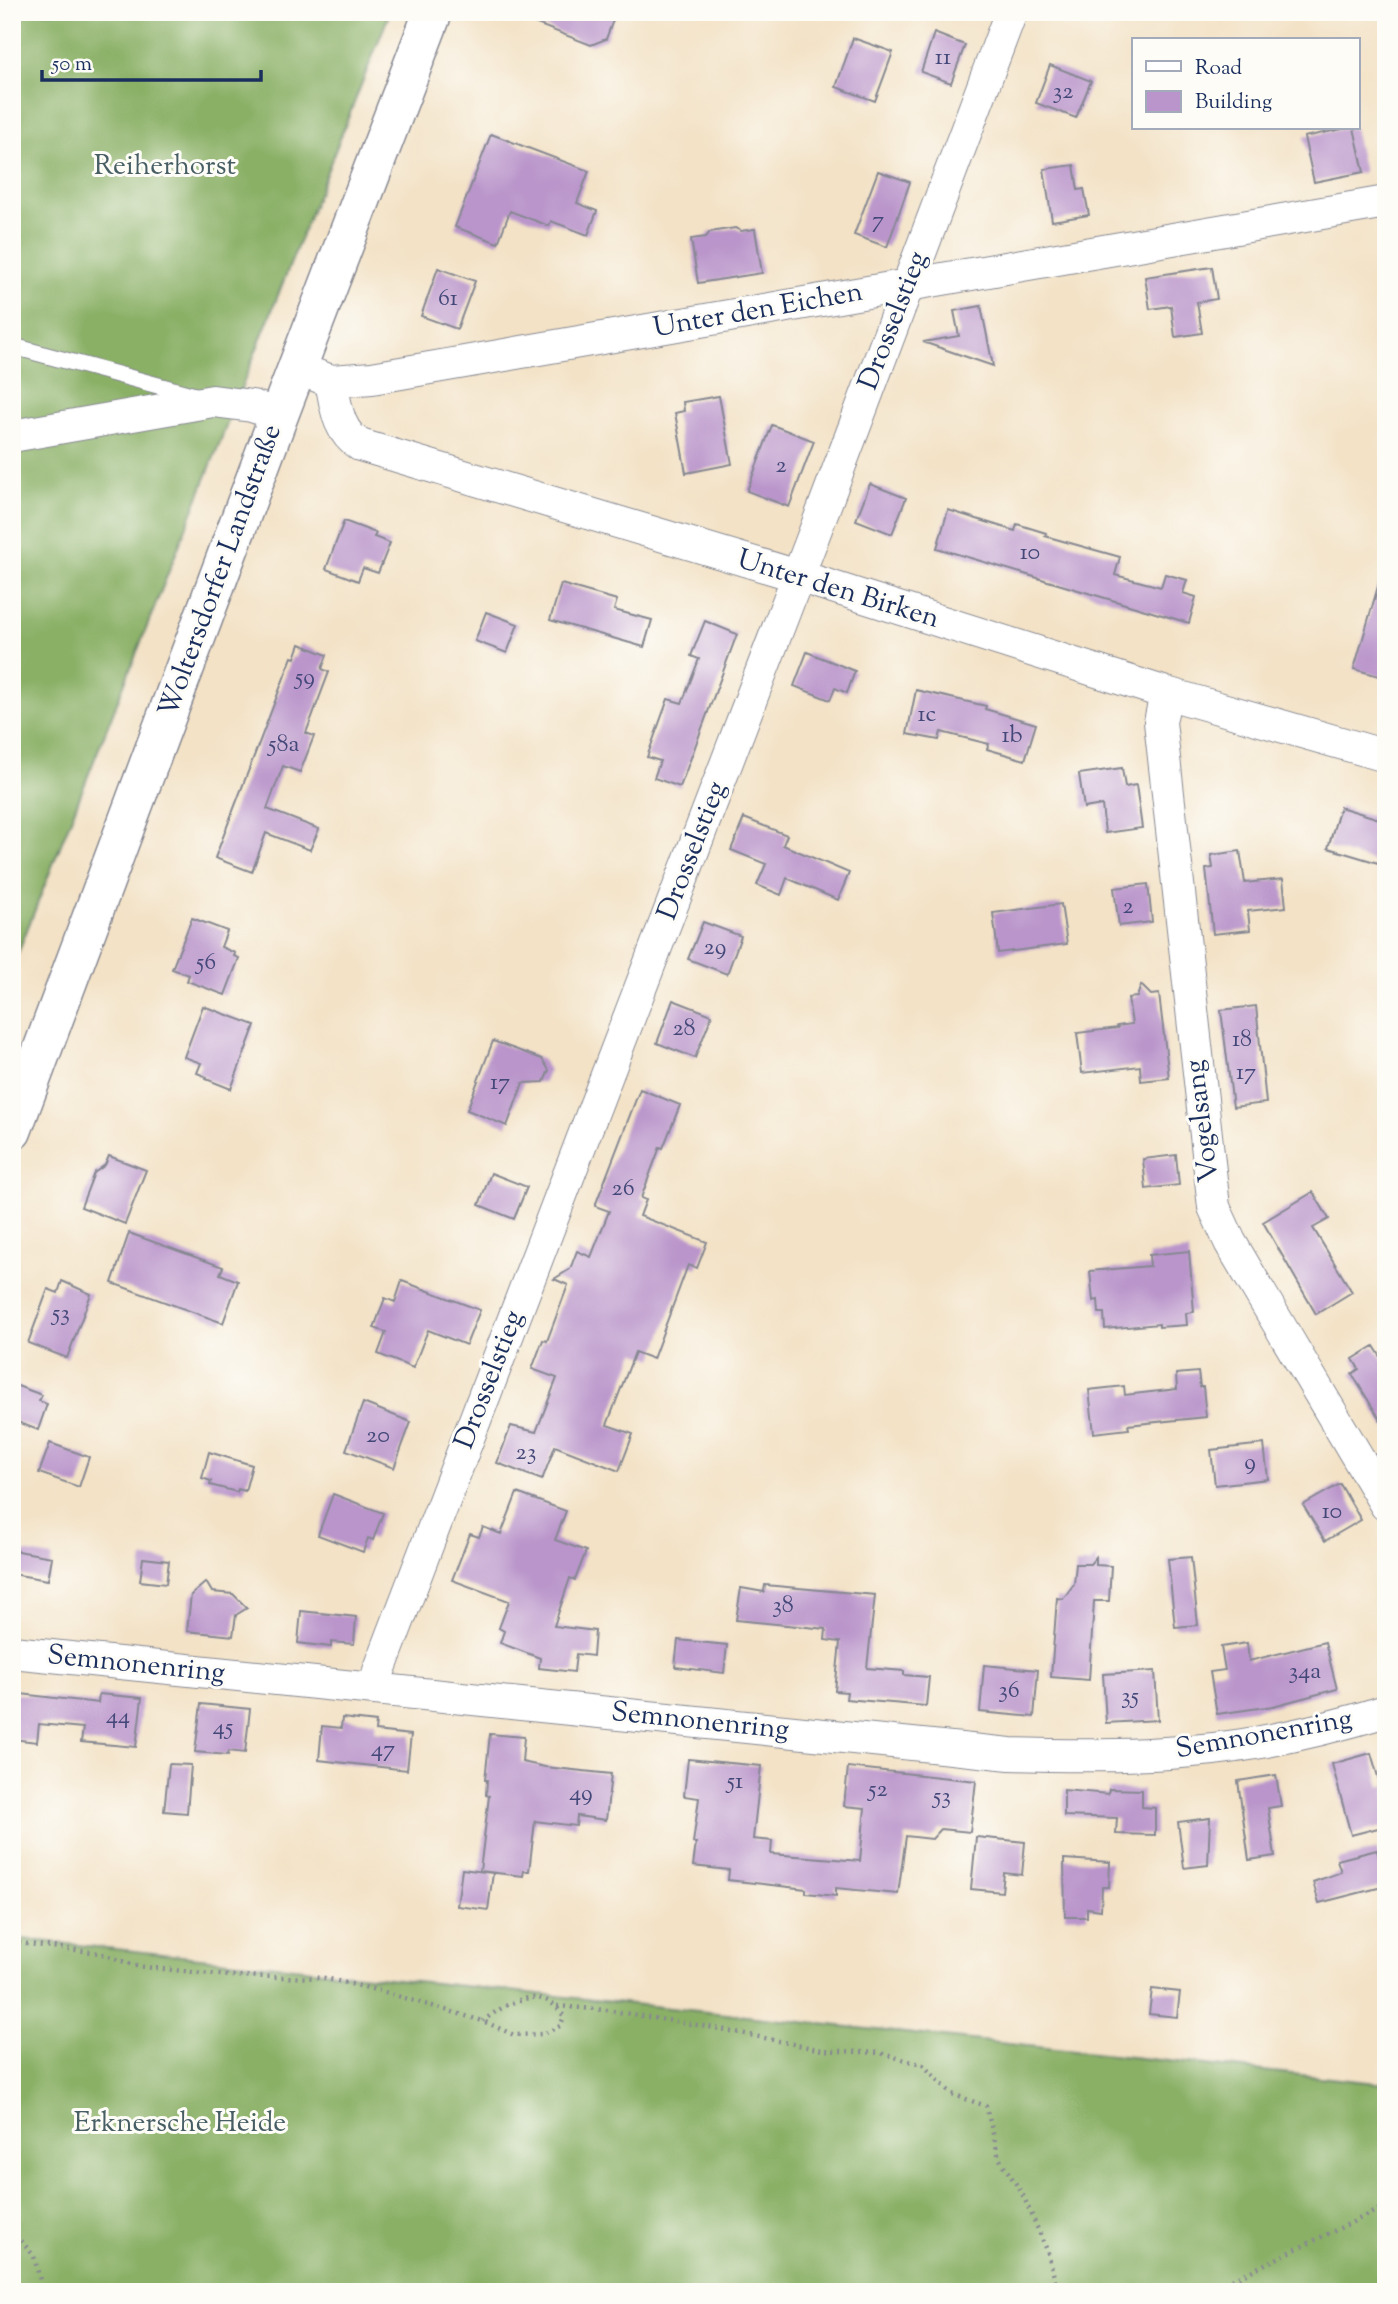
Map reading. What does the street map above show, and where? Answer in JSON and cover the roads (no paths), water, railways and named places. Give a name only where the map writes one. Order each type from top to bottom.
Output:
[{"type":"main road","name":"Woltersdorfer Landstraße","points":[[12,1131],[279,415],[314,375],[433,12]]},
{"type":"street","name":"Drosselstieg","points":[[375,1689],[384,1658],[1011,12]]},
{"type":"street","name":"Unter den Eichen","points":[[314,375],[385,375],[1386,202]]},
{"type":"street","name":"Unter den Birken","points":[[314,375],[349,438],[360,445],[798,576],[1166,693],[1386,756]]},
{"type":"street","points":[[12,436],[213,401],[251,406],[279,415]]},
{"type":"street","name":"Vogelsang","points":[[1166,693],[1160,722],[1214,1207],[1230,1242],[1386,1505]]},
{"type":"street","name":"Semnonenring","points":[[12,1652],[1019,1754],[1193,1751],[1269,1740],[1386,1711]]},
{"type":"lane","points":[[12,346],[213,401]]},
{"type":"park label","name":"Reiherhorst","points":[[165,167]]},
{"type":"park label","name":"Erknersche Heide","points":[[180,2124]]}]
